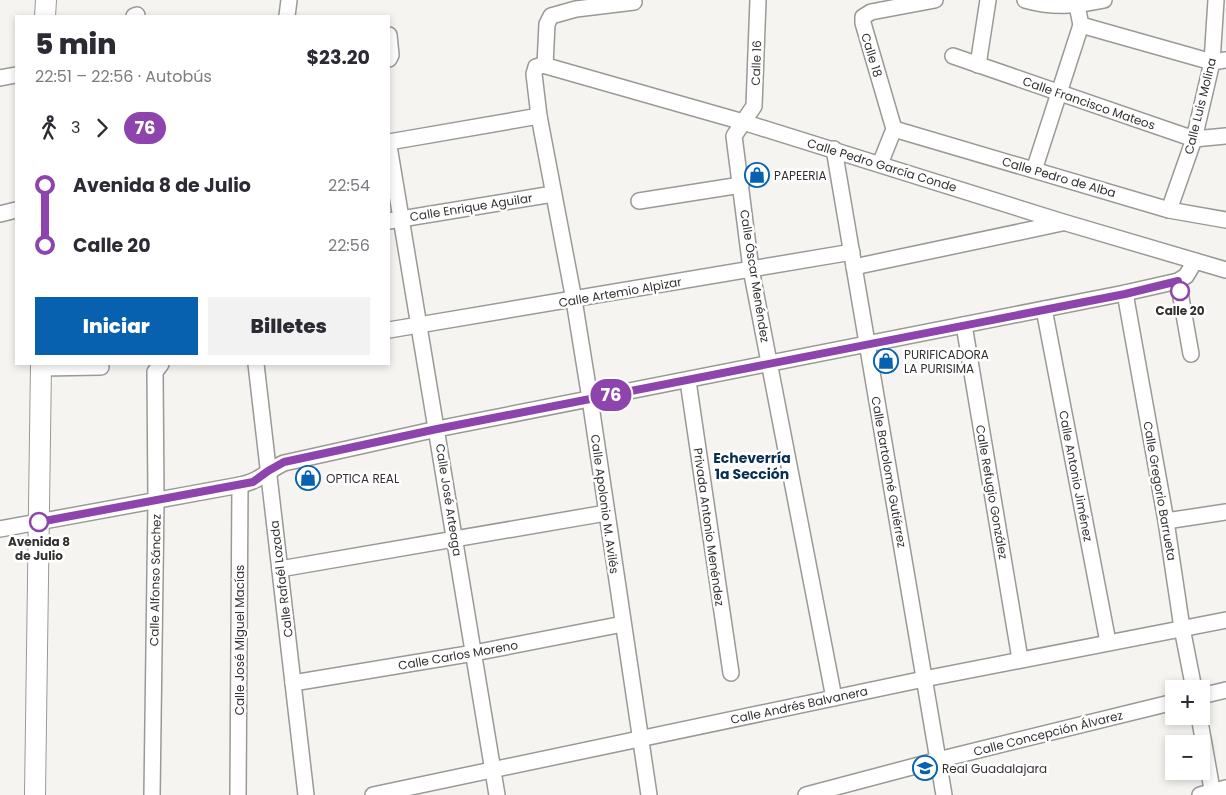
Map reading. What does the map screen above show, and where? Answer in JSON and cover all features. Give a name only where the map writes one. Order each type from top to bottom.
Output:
[{"type":"main road","points":[[45,15],[46,0]]},
{"type":"main road","points":[[35,795],[41,366]]},
{"type":"street","points":[[287,15],[289,0]]},
{"type":"street","name":"Calle 16","points":[[744,122],[754,106],[758,0]]},
{"type":"street","name":"Calle 18","points":[[894,129],[862,23],[863,17],[871,12],[935,0]]},
{"type":"street","points":[[978,65],[988,0]]},
{"type":"street","points":[[1025,0],[1046,5],[1077,6],[1104,0]]},
{"type":"street","name":"Calle Luis Molina","points":[[1169,210],[1219,61],[1216,0]]},
{"type":"street","name":"Calle Apolonio M. Avilés","points":[[634,2],[576,9],[552,16],[546,24],[541,66],[534,74],[539,116],[574,300],[590,399],[649,795]]},
{"type":"street","points":[[1034,170],[1080,25],[1077,6]]},
{"type":"street","points":[[1080,25],[1219,61]]},
{"type":"street","name":"Calle Francisco Mateos","points":[[953,56],[1194,139],[1226,136]]},
{"type":"street","name":"Calle Pedro García Conde","points":[[541,66],[744,122],[1063,222],[1226,270]]},
{"type":"street","points":[[0,78],[15,75]]},
{"type":"street","points":[[390,142],[539,116]]},
{"type":"street","name":"Calle Óscar Menéndez","points":[[744,122],[734,136],[751,269],[834,698]]},
{"type":"street","points":[[880,164],[894,129]]},
{"type":"street","name":"Calle Pedro de Alba","points":[[894,129],[1169,210],[1226,220]]},
{"type":"street","name":"Calle Bartolomé Gutiérrez","points":[[834,149],[944,795]]},
{"type":"street","name":"Calle José Arteaga","points":[[390,158],[395,220],[420,325],[497,795]]},
{"type":"street","points":[[640,201],[741,185]]},
{"type":"street","name":"Calle Enrique Aguilar","points":[[395,220],[553,194]]},
{"type":"street","points":[[0,214],[15,210]]},
{"type":"street","name":"Calle Artemio Alpizar","points":[[390,330],[751,269],[853,259],[1063,222]]},
{"type":"street","points":[[0,529],[240,485],[253,482],[284,462],[437,429],[964,324],[1125,294],[1178,281],[1186,276],[1195,261]]},
{"type":"street","points":[[1178,281],[1191,354]]},
{"type":"street","name":"Calle Gregorio Barrueta","points":[[1125,294],[1192,680]]},
{"type":"street","name":"Calle Antonio Jiménez","points":[[1044,309],[1108,642]]},
{"type":"street","name":"Calle Refugio González","points":[[964,324],[1020,659]]},
{"type":"street","name":"Calle Alfonso Sánchez","points":[[152,795],[156,501],[155,372],[160,365]]},
{"type":"street","name":"Calle Rafaél Lozada","points":[[256,365],[306,795]]},
{"type":"street","points":[[41,366],[102,367]]},
{"type":"street","name":"Privada Antonio Menéndez","points":[[688,380],[731,673]]},
{"type":"street","name":"Calle José Miguel Macías","points":[[238,795],[240,485]]},
{"type":"street","points":[[1166,521],[1226,512]]},
{"type":"street","points":[[280,569],[606,513]]},
{"type":"street","name":"Calle Andrés Balvanera","points":[[373,795],[493,768],[1020,659],[1226,620]]},
{"type":"street","name":"Calle Carlos Moreno","points":[[293,684],[474,653],[623,624]]},
{"type":"street","points":[[1210,694],[1226,690]]},
{"type":"street","name":"Calle Concepción Álvarez","points":[[806,795],[938,760],[1165,704]]},
{"type":"street","points":[[1201,725],[1213,793]]},
{"type":"bus line","name":"76","points":[[39,522],[253,482],[284,462],[437,429],[964,324],[1125,294],[1178,281],[1180,291]]},
{"type":"place","name":"PAPEERIA","points":[[757,175]]},
{"type":"place","name":"Calle 20","points":[[1180,291]]},
{"type":"place","name":"PURIFICADORA LA PURISIMA","points":[[886,361]]},
{"type":"place","name":"OPTICA REAL","points":[[308,478]]},
{"type":"place","name":"Avenida 8 de Julio","points":[[39,522]]},
{"type":"place","name":"Real Guadalajara","points":[[925,768]]},
{"type":"district","name":"Echeverría 1a Sección","points":[[752,466]]}]
